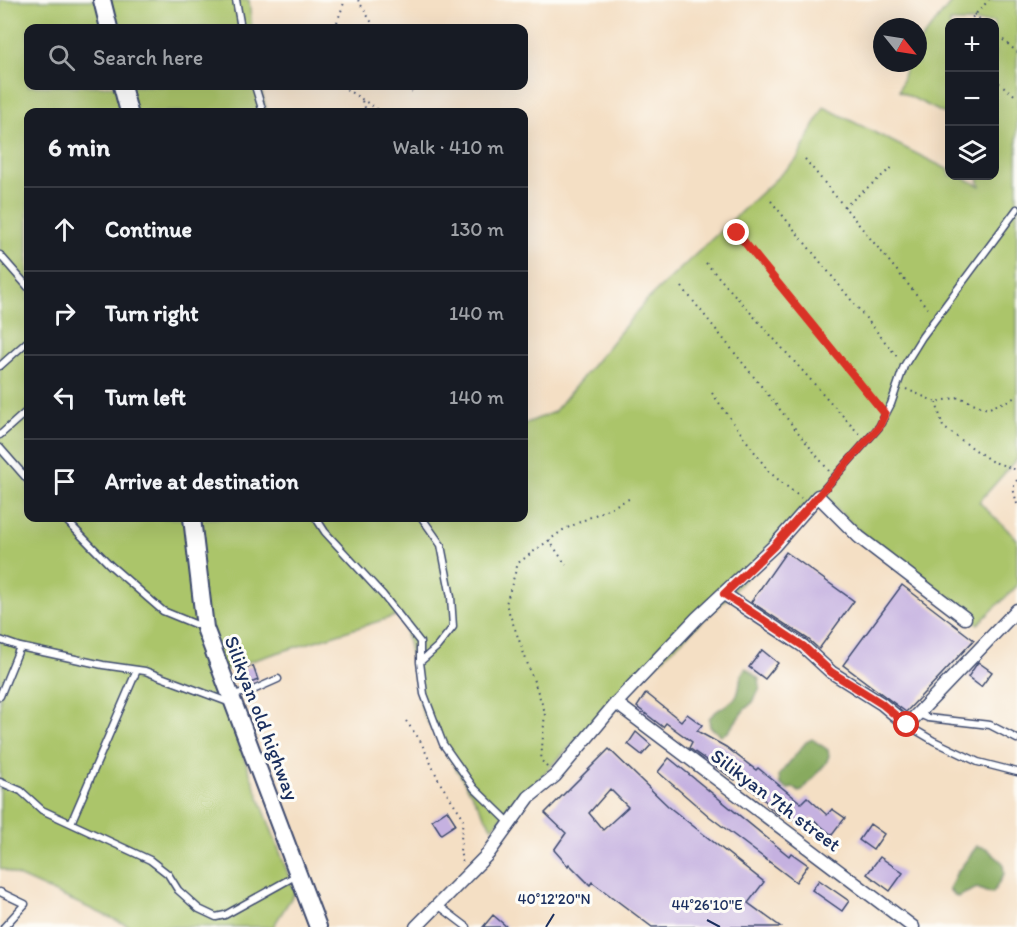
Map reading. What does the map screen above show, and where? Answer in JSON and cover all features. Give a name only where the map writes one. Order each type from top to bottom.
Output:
[{"type":"street","points":[[102,0],[108,24]]},
{"type":"street","points":[[123,90],[128,108]]},
{"type":"street","points":[[416,927],[488,854],[529,797],[555,776],[616,703],[697,618],[774,546],[814,501],[965,618]]},
{"type":"street","name":"Silikyan old highway","points":[[192,522],[205,628],[318,927]]},
{"type":"street","points":[[724,594],[803,646],[844,682],[873,697],[907,725],[1017,610]]},
{"type":"street","name":"Silikyan 7th street","points":[[616,703],[913,927]]},
{"type":"lane","points":[[236,0],[240,24]]},
{"type":"lane","points":[[256,90],[261,108]]},
{"type":"lane","points":[[814,501],[879,427],[898,386],[904,366],[936,318],[1017,209]]},
{"type":"lane","points":[[0,255],[24,283]]},
{"type":"lane","points":[[0,366],[24,345]]},
{"type":"lane","points":[[0,435],[24,414]]},
{"type":"lane","points":[[0,448],[24,475]]},
{"type":"lane","points":[[68,522],[110,565],[163,611],[205,628]]},
{"type":"lane","points":[[319,522],[420,642],[424,693],[443,744],[474,788],[510,823]]},
{"type":"lane","points":[[420,662],[437,647],[453,627],[452,597],[441,545],[425,522]]},
{"type":"lane","points":[[0,640],[20,647],[138,670],[233,700],[278,679]]},
{"type":"lane","points":[[0,696],[20,647]]},
{"type":"lane","points":[[71,823],[138,670]]},
{"type":"lane","points":[[918,714],[928,718],[990,725],[1017,739]]},
{"type":"lane","points":[[907,725],[978,762],[1017,772]]},
{"type":"lane","points":[[0,782],[21,791],[42,810],[150,860],[168,874],[178,890],[199,909],[216,916],[225,915],[299,874]]},
{"type":"lane","points":[[0,892],[25,904],[4,927]]},
{"type":"lane","points":[[438,905],[467,927]]},
{"type":"path","points":[[336,24],[345,0]]},
{"type":"path","points":[[358,0],[373,24]]},
{"type":"path","points":[[971,18],[989,0]]},
{"type":"path","points":[[974,14],[978,18]]},
{"type":"path","points":[[999,36],[1017,52]]},
{"type":"path","points":[[999,82],[1017,97]]},
{"type":"path","points":[[347,90],[376,108]]},
{"type":"path","points":[[360,98],[365,108]]},
{"type":"path","points":[[805,159],[936,318]]},
{"type":"path","points":[[844,207],[894,166]]},
{"type":"path","points":[[771,201],[904,366]]},
{"type":"path","points":[[737,233],[885,414]]},
{"type":"path","points":[[705,263],[866,442]]},
{"type":"path","points":[[682,287],[835,477]]},
{"type":"path","points":[[898,386],[936,402],[958,398],[987,409],[1014,398]]},
{"type":"path","points":[[712,393],[769,472],[814,501]]},
{"type":"path","points":[[936,402],[942,427],[991,461],[1017,470]]},
{"type":"path","points":[[1017,480],[1013,488],[1017,504]]},
{"type":"path","points":[[555,776],[541,760],[545,712],[506,604],[518,563],[562,530],[630,498]]},
{"type":"path","points":[[549,540],[566,565]]},
{"type":"path","points":[[406,721],[420,741],[440,783],[463,817],[460,851],[464,876]]},
{"type":"green space","points":[[0,0],[249,0],[252,24],[24,24],[24,90],[261,90],[266,108],[24,108],[24,522],[528,522],[528,422],[554,412],[644,303],[797,159],[824,107],[945,168],[945,180],[968,180],[980,186],[979,180],[999,180],[999,18],[945,18],[945,114],[899,91],[904,72],[927,72],[927,33],[953,0],[1017,0],[1017,459],[979,502],[1017,539],[1017,586],[978,624],[880,551],[824,497],[722,603],[581,735],[492,828],[423,714],[402,614],[235,666],[213,676],[295,892],[273,927],[131,927],[0,868]]},
{"type":"green space","points":[[746,668],[759,679],[760,688],[753,702],[728,732],[721,735],[710,727],[709,719],[735,698],[739,691],[741,675]]},
{"type":"green space","points":[[812,739],[828,750],[829,756],[826,763],[802,791],[799,792],[794,788],[787,789],[780,784],[779,775],[806,742]]},
{"type":"green space","points":[[977,846],[986,848],[1003,863],[1004,874],[993,893],[977,888],[957,897],[949,890],[956,874]]},
{"type":"building","points":[[786,552],[854,601],[819,649],[808,639],[751,602]]},
{"type":"building","points":[[902,585],[974,640],[906,712],[843,665]]},
{"type":"building","points":[[762,650],[778,663],[765,679],[749,667]]},
{"type":"building","points":[[978,662],[992,672],[981,687],[968,677]]},
{"type":"building","points":[[253,666],[258,680],[248,684],[243,669]]},
{"type":"building","points":[[646,693],[681,721],[687,714],[702,725],[697,731],[726,747],[756,770],[758,768],[801,803],[807,797],[827,815],[832,809],[845,818],[832,835],[811,818],[803,828],[784,810],[779,815],[737,778],[735,780],[689,748],[692,742],[666,723],[663,727],[637,707]]},
{"type":"building","points":[[636,732],[651,745],[642,755],[628,744]]},
{"type":"building","points":[[609,749],[669,807],[764,882],[748,903],[781,927],[652,927],[592,882],[590,885],[569,864],[568,866],[554,850],[566,833],[545,813]],"holes":[[[610,789],[628,807],[603,830],[589,813]]]},
{"type":"building","points":[[669,758],[789,856],[791,853],[808,865],[796,882],[710,817],[658,772]]},
{"type":"building","points":[[447,810],[456,824],[441,834],[432,820]]},
{"type":"building","points":[[870,824],[884,834],[873,850],[859,840]]},
{"type":"building","points":[[880,857],[903,873],[890,891],[867,874]]},
{"type":"building","points":[[819,880],[849,901],[842,911],[812,890]]},
{"type":"building","points":[[493,915],[507,927],[483,927]]},
{"type":"route","points":[[737,233],[885,414],[879,427],[774,546],[724,594],[803,646],[816,660],[844,682],[863,691],[907,725]]}]
